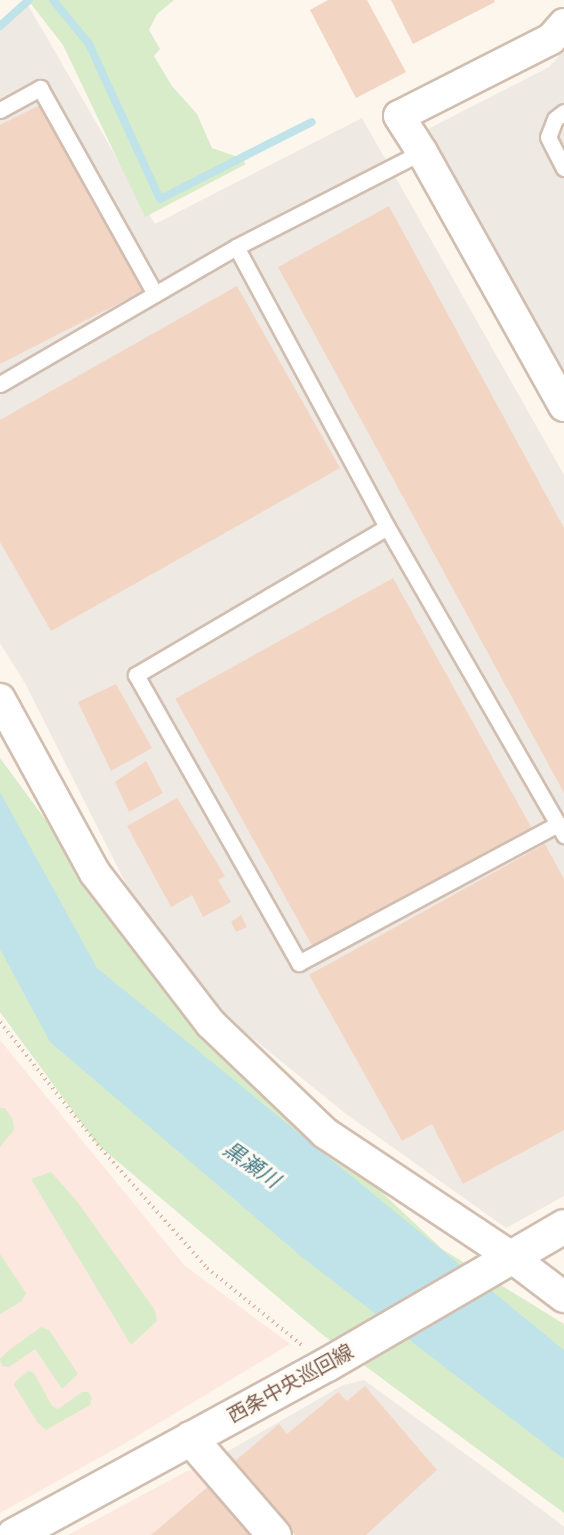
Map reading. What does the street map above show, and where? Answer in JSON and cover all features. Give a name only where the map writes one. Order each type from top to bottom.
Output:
[{"type":"street","points":[[564,24],[550,39],[399,116],[422,152],[564,406]]},
{"type":"street","points":[[0,699],[95,873],[211,1024],[325,1133],[510,1256],[564,1297]]},
{"type":"street","name":"西条中央巡回線","points":[[13,1535],[190,1438],[315,1355],[564,1226]]},
{"type":"street","points":[[190,1438],[274,1535]]},
{"type":"lane","points":[[0,110],[40,88],[155,294]]},
{"type":"lane","points":[[564,112],[555,119],[548,137],[564,168]]},
{"type":"lane","points":[[0,384],[236,248],[422,152]]},
{"type":"lane","points":[[236,248],[387,527],[561,830],[299,963],[136,675],[387,527]]},
{"type":"path","points":[[0,1022],[97,1144],[207,1268],[315,1355]]},
{"type":"shaded area","points":[[25,0],[155,224],[362,118],[564,475],[564,1196],[506,1228],[346,1114],[229,1019],[138,908],[26,685],[0,643],[0,22]]},
{"type":"shaded area","points":[[564,50],[564,374],[426,130],[549,67]]},
{"type":"shaded area","points":[[0,1040],[184,1265],[290,1344],[124,1444],[0,1513]]},
{"type":"shaded area","points":[[364,1380],[545,1512],[564,1527],[564,1535],[295,1535],[225,1453],[343,1385]]},
{"type":"shaded area","points":[[200,1468],[257,1535],[68,1535],[187,1471]]},
{"type":"green space","points":[[28,0],[174,0],[157,14],[149,30],[160,49],[154,56],[172,86],[197,114],[212,148],[241,158],[246,164],[145,217],[63,45]]},
{"type":"green space","points":[[0,758],[179,1001],[442,1249],[564,1324],[564,1513],[319,1332],[97,1144],[0,1012]]},
{"type":"green space","points":[[0,1108],[5,1108],[13,1120],[14,1130],[0,1147]]},
{"type":"green space","points":[[51,1172],[76,1200],[155,1310],[157,1321],[131,1345],[31,1179]]},
{"type":"green space","points":[[0,1254],[26,1293],[22,1301],[0,1314]]},
{"type":"green space","points":[[41,1327],[49,1330],[78,1374],[62,1389],[35,1349],[9,1367],[2,1366],[0,1359],[8,1351]]},
{"type":"green space","points":[[28,1371],[34,1373],[52,1406],[58,1409],[82,1392],[88,1392],[92,1398],[90,1405],[46,1430],[37,1422],[14,1385]]},
{"type":"water","name":"黒瀬川","points":[[0,792],[97,968],[564,1350],[564,1459],[303,1258],[50,1042],[0,949]]},
{"type":"building","points":[[328,0],[367,0],[406,72],[356,98],[310,10]]},
{"type":"building","points":[[391,0],[494,0],[495,2],[413,44]]},
{"type":"building","points":[[46,102],[143,291],[0,364],[0,125]]},
{"type":"building","points":[[389,206],[564,528],[564,793],[278,267]]},
{"type":"building","points":[[237,286],[340,468],[51,631],[0,542],[0,420]]},
{"type":"building","points":[[393,578],[532,829],[314,950],[175,699]]},
{"type":"building","points":[[116,684],[152,748],[111,771],[78,702]]},
{"type":"building","points":[[146,761],[163,793],[129,812],[115,782]]},
{"type":"building","points":[[177,798],[225,876],[218,880],[231,902],[203,917],[192,895],[171,907],[127,826]]},
{"type":"building","points":[[545,844],[564,879],[564,1130],[463,1184],[432,1124],[402,1141],[309,975]]},
{"type":"building","points":[[241,915],[247,927],[236,932],[231,922]]},
{"type":"building","points":[[365,1386],[437,1470],[366,1535],[295,1535],[234,1462],[279,1424],[287,1434],[338,1392],[347,1401]]},
{"type":"building","points":[[210,1485],[253,1535],[151,1535]]},
{"type":"waterway","points":[[0,26],[29,0]]},
{"type":"waterway","points":[[53,0],[89,44],[160,199],[312,122]]}]
